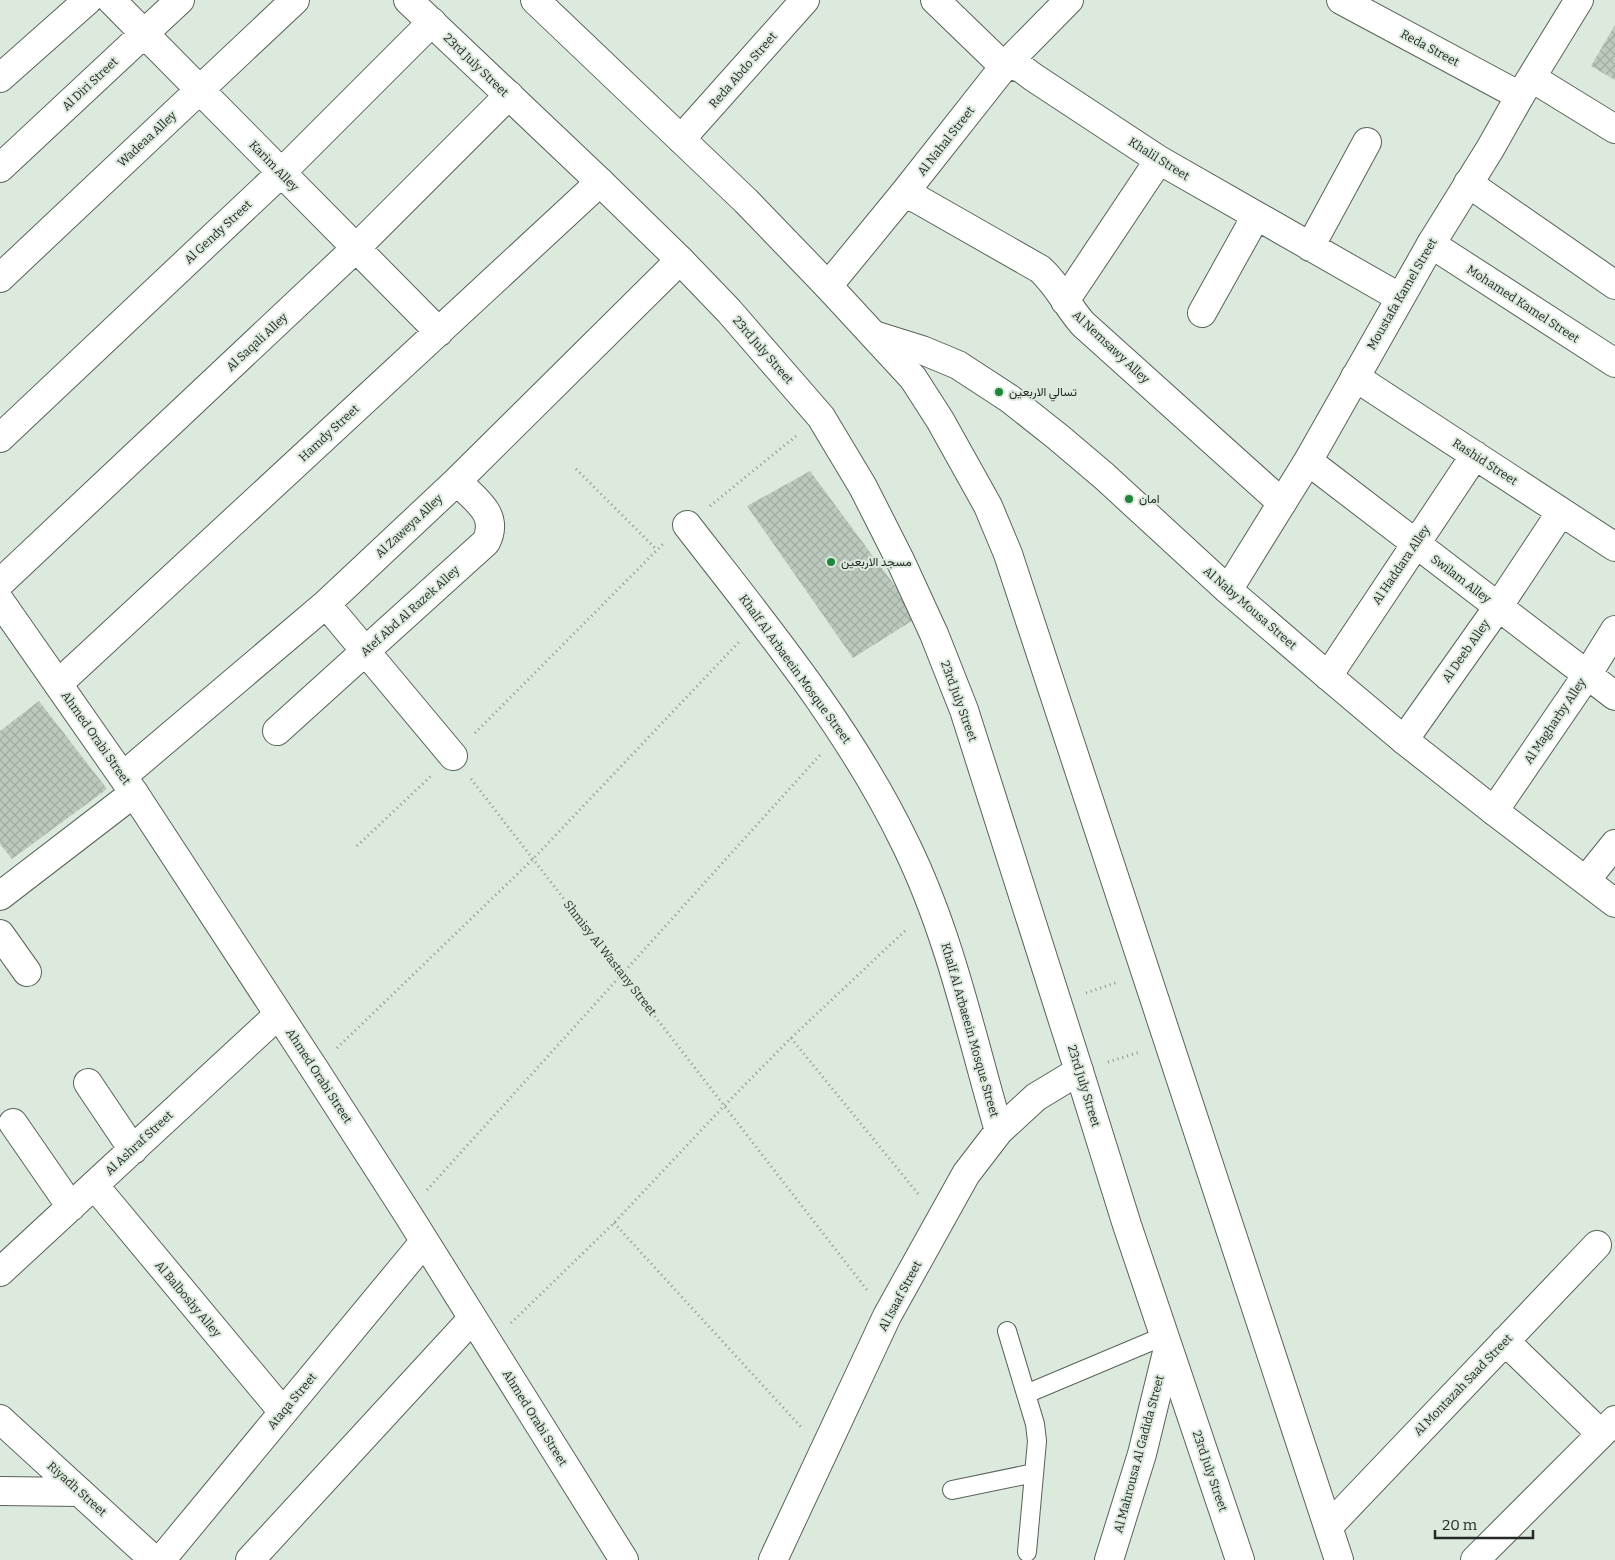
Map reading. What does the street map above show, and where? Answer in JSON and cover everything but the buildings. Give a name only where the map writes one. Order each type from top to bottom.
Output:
[{"type":"street","points":[[0,78],[88,0]]},
{"type":"street","name":"Karim Alley","points":[[111,0],[439,332]]},
{"type":"street","name":"Al Diri Street","points":[[0,168],[180,0]]},
{"type":"street","name":"Wadeaa Alley","points":[[0,278],[295,0]]},
{"type":"street","name":"23rd July Street","points":[[408,0],[600,182],[729,311],[821,417],[863,487],[900,560],[934,634],[964,710],[1080,1071],[1126,1224],[1240,1560]]},
{"type":"street","points":[[536,0],[746,201],[913,378],[940,420],[988,506],[1008,554],[1340,1560]]},
{"type":"street","name":"Reda Abdo Street","points":[[681,139],[804,0]]},
{"type":"street","name":"Khalil Street","points":[[935,0],[990,54],[1006,64],[1028,72],[1159,160],[1400,297]]},
{"type":"street","name":"Al Nahal Street","points":[[828,286],[906,192],[1006,64],[1069,0]]},
{"type":"street","name":"Reda Street","points":[[1341,0],[1615,129]]},
{"type":"street","name":"Moustafa Kamel Street","points":[[1228,590],[1308,460],[1430,244],[1490,149],[1579,0]]},
{"type":"street","name":"Al Gendy Street","points":[[0,438],[281,173],[432,22]]},
{"type":"street","name":"Al Saqali Alley","points":[[0,583],[355,249],[508,95]]},
{"type":"street","points":[[1310,247],[1367,142]]},
{"type":"street","points":[[1065,301],[1159,160]]},
{"type":"street","name":"Hamdy Street","points":[[58,684],[600,182]]},
{"type":"street","points":[[1468,183],[1615,285]]},
{"type":"street","name":"Al Nemsawy Alley","points":[[906,192],[1040,269],[1051,278],[1065,301],[1083,324],[1282,503]]},
{"type":"street","points":[[1202,313],[1256,216]]},
{"type":"street","name":"Mohamed Kamel Street","points":[[1430,244],[1615,363]]},
{"type":"street","name":"Al Zaweya Alley","points":[[0,896],[128,784],[326,604],[457,480],[680,260]]},
{"type":"street","name":"Al Naby Mousa Street","points":[[874,335],[922,350],[958,365],[1010,399],[1104,476],[1228,590],[1404,740],[1615,903]]},
{"type":"street","name":"Rashid Street","points":[[1355,377],[1615,547]]},
{"type":"street","name":"Al Haddara Alley","points":[[1328,676],[1474,455]]},
{"type":"street","name":"Swilam Alley","points":[[1308,460],[1615,696]]},
{"type":"street","name":"Atef Abd Al Razek Alley","points":[[277,731],[486,542],[491,532],[492,523],[488,513],[457,480]]},
{"type":"street","name":"Al Deeb Alley","points":[[1404,740],[1498,607],[1561,512]]},
{"type":"street","name":"Khalf Al Arbaeein Mosque Street","points":[[687,524],[842,731],[876,787],[906,845],[932,905],[967,1016],[999,1131]]},
{"type":"street","name":"Ahmed Orabi Street","points":[[0,601],[128,784],[315,1070],[407,1213],[624,1560]]},
{"type":"street","points":[[326,604],[453,756]]},
{"type":"street","name":"Al Magharby Alley","points":[[1494,811],[1587,675],[1615,630]]},
{"type":"street","points":[[1586,880],[1615,844]]},
{"type":"street","points":[[0,934],[27,972]]},
{"type":"street","name":"Al Ashraf Street","points":[[4,1259],[71,1207],[278,1015]]},
{"type":"street","name":"Al Isaaf Street","points":[[773,1560],[888,1316],[966,1174],[999,1131],[1036,1097],[1080,1071]]},
{"type":"street","points":[[88,1083],[133,1150]]},
{"type":"street","points":[[13,1123],[71,1207]]},
{"type":"street","name":"Al Balboshy Alley","points":[[94,1185],[283,1412]]},
{"type":"street","name":"Ataqa Street","points":[[161,1560],[424,1242]]},
{"type":"street","name":"Al Montazah Saad Street","points":[[1329,1526],[1597,1244]]},
{"type":"street","points":[[250,1560],[472,1319]]},
{"type":"street","points":[[1475,1560],[1609,1431],[1505,1341]]},
{"type":"street","name":"Al Mahrousa Al Gadida Street","points":[[1109,1560],[1142,1454],[1166,1342]]},
{"type":"street","name":"Riyadh Street","points":[[0,1419],[154,1560]]},
{"type":"street","points":[[0,1491],[80,1492]]},
{"type":"lane","points":[[1007,1331],[1035,1424],[1037,1441],[1027,1552]]},
{"type":"lane","points":[[1026,1394],[1166,1342]]},
{"type":"lane","points":[[952,1490],[1034,1473]]},
{"type":"path","points":[[357,846],[453,756],[656,550],[821,417]]},
{"type":"path","points":[[576,469],[656,550]]},
{"type":"path","points":[[315,1070],[533,860],[760,619]]},
{"type":"path","points":[[407,1213],[842,731]]},
{"type":"path","name":"Shmisy Al Wastany Street","points":[[453,756],[888,1316]]},
{"type":"path","points":[[489,1344],[614,1222],[791,1038],[932,905]]},
{"type":"path","points":[[1058,1003],[1146,972]]},
{"type":"path","points":[[791,1038],[940,1221]]},
{"type":"path","points":[[1080,1071],[1169,1043]]},
{"type":"path","points":[[614,1222],[824,1452]]},
{"type":"place","name":"تسالي الاربعين","points":[[999,392]]},
{"type":"place","name":"امان","points":[[1129,499]]},
{"type":"place","name":"مسجد الاربعين","points":[[831,562]]}]
